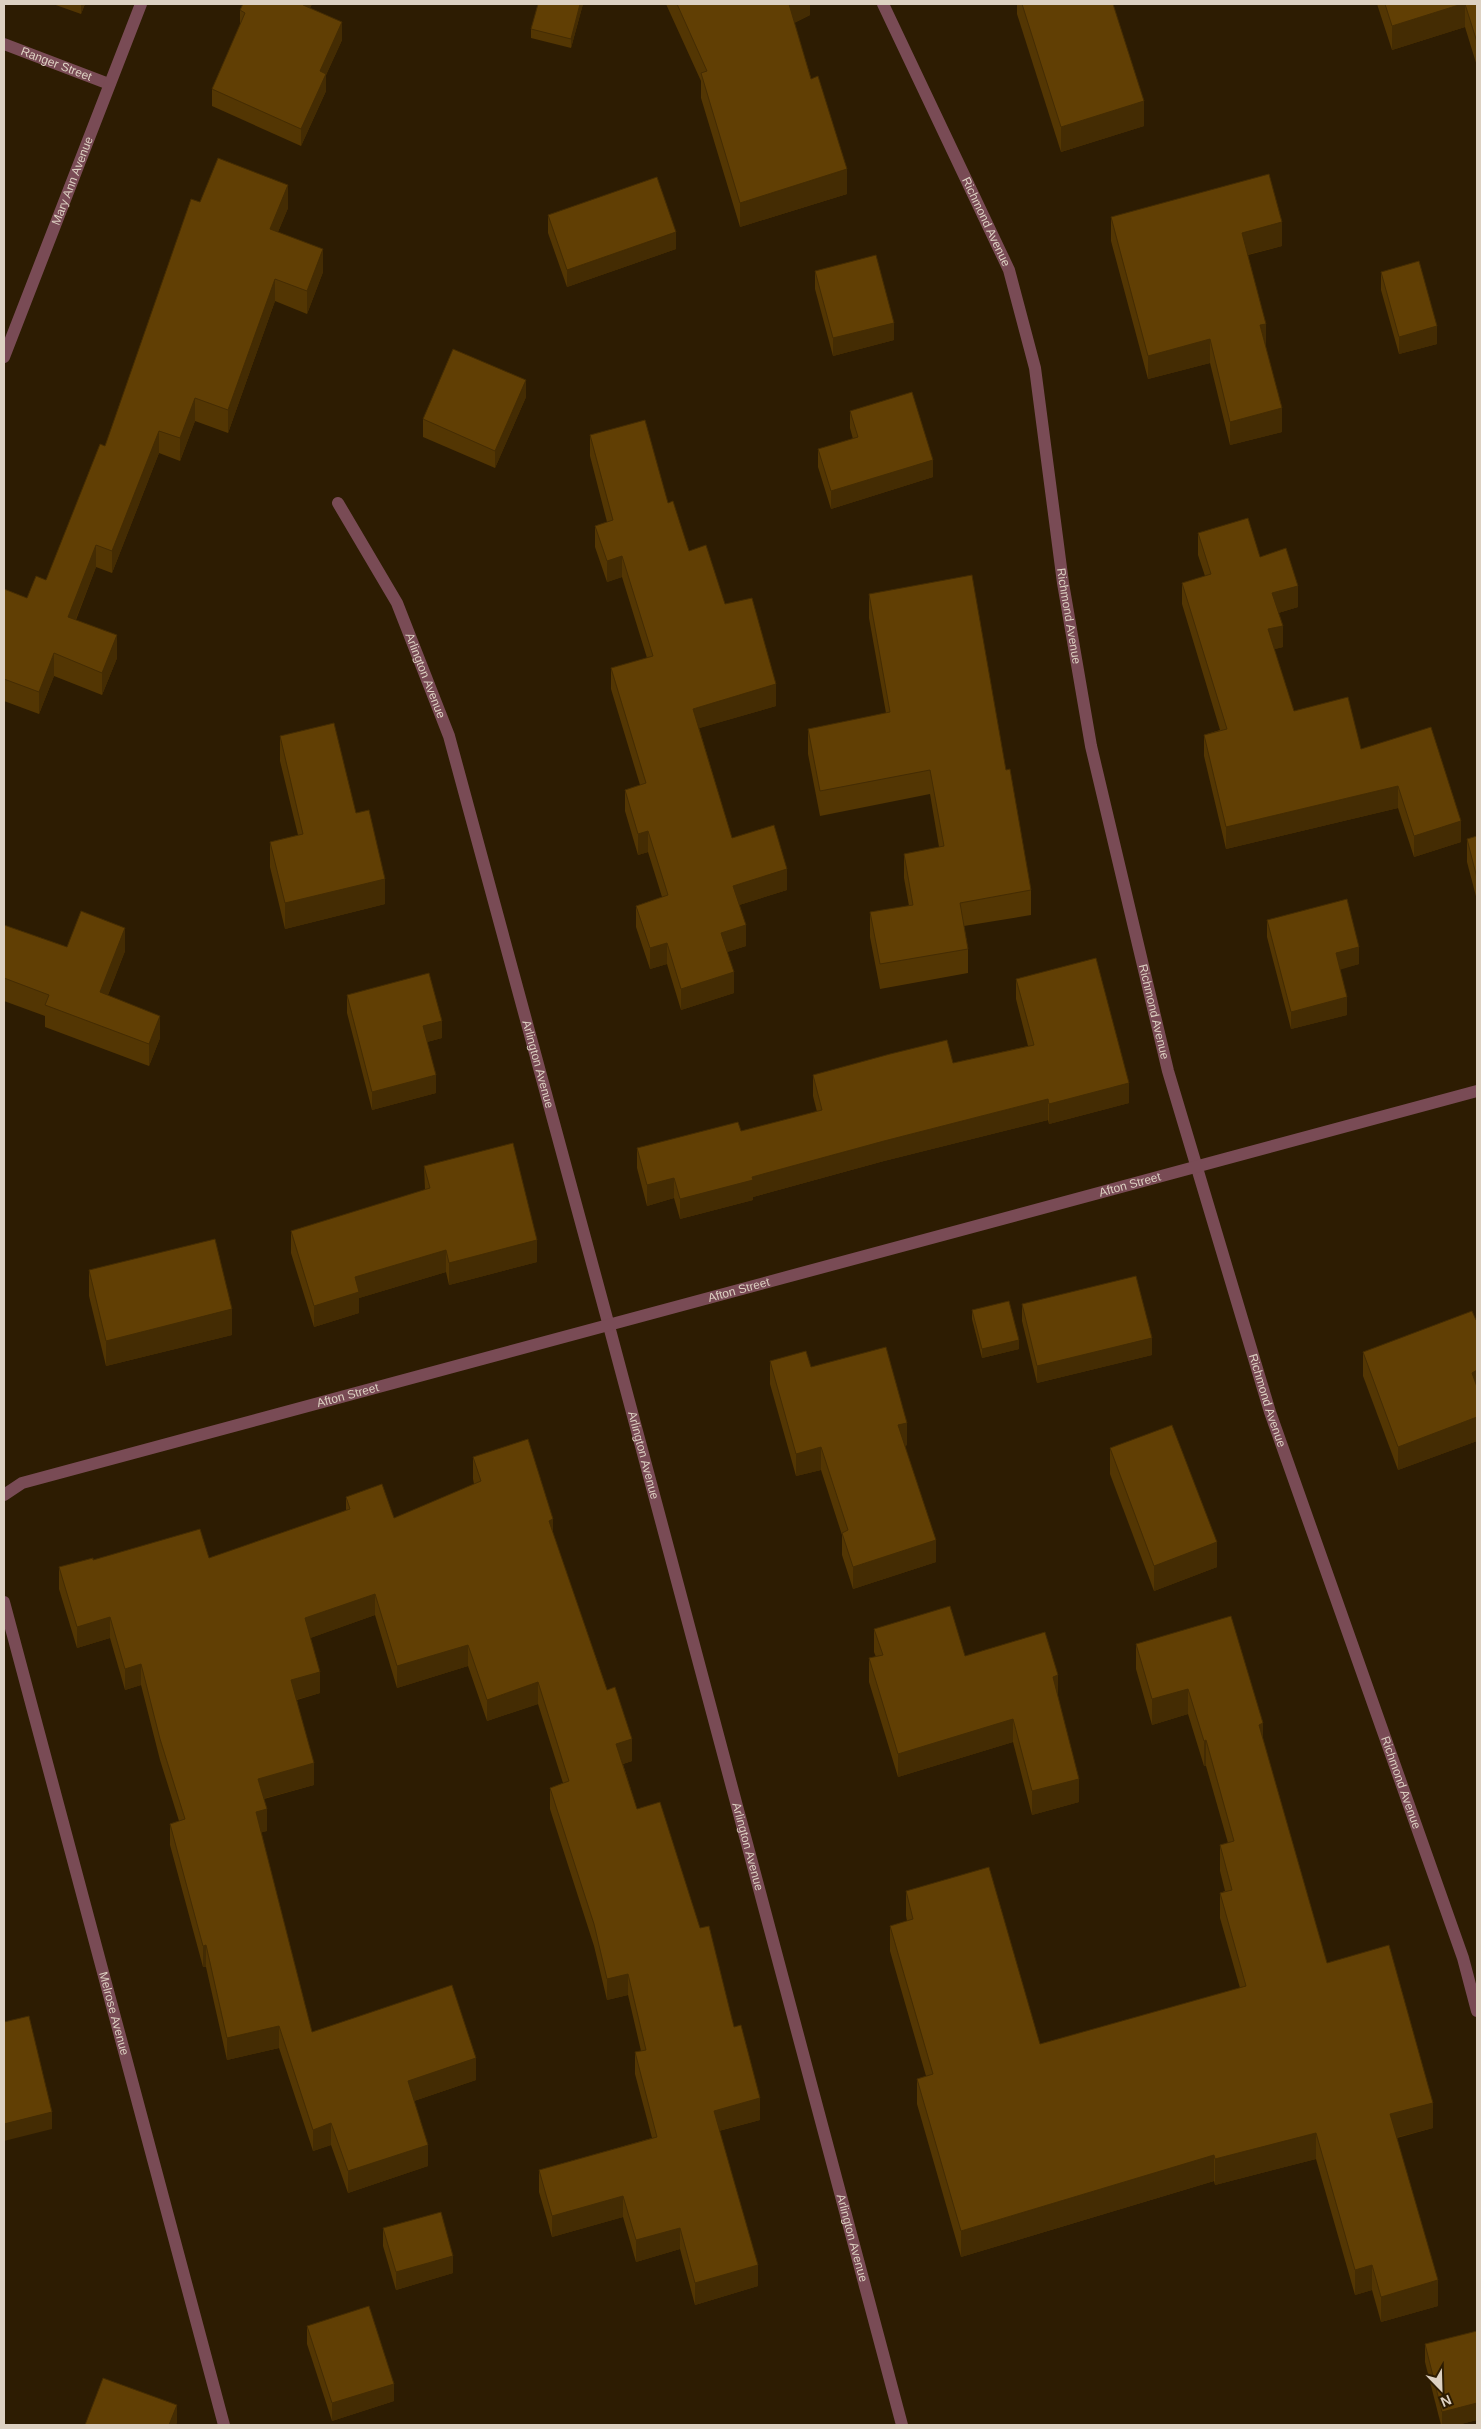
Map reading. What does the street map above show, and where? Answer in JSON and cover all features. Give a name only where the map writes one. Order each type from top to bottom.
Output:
[{"type":"street","name":"Mary Ann Avenue","points":[[4,357],[141,4]]},
{"type":"street","name":"Richmond Avenue","points":[[883,4],[1008,270],[1035,368],[1063,583],[1092,746],[1168,1071],[1270,1412],[1460,1949],[1477,2011]]},
{"type":"street","name":"Ranger Street","points":[[4,44],[109,84]]},
{"type":"street","name":"Arlington Avenue","points":[[338,503],[397,603],[449,736],[609,1326],[902,2425]]},
{"type":"street","name":"Afton Street","points":[[4,1495],[22,1483],[1477,1092]]},
{"type":"street","name":"Melrose Avenue","points":[[4,1602],[224,2425]]},
{"type":"building","points":[[243,4],[304,4],[342,22],[320,71],[326,74],[301,129],[212,89],[245,13],[240,10]]},
{"type":"building","points":[[538,4],[580,4],[571,39],[531,29]]},
{"type":"building","points":[[677,4],[789,4],[811,79],[818,76],[847,169],[740,203],[701,73],[707,71]]},
{"type":"building","points":[[1022,4],[1113,4],[1144,101],[1061,127]]},
{"type":"building","points":[[1385,4],[1462,4],[1392,26]]},
{"type":"building","points":[[1465,4],[1477,4],[1477,42]]},
{"type":"building","points":[[218,158],[288,185],[270,229],[323,249],[307,291],[275,279],[228,410],[195,398],[180,438],[159,431],[112,551],[96,545],[68,617],[117,635],[102,673],[54,653],[39,692],[4,679],[4,589],[27,598],[36,576],[46,580],[100,444],[105,446],[191,199],[200,202]]},
{"type":"building","points":[[1269,174],[1282,222],[1242,233],[1266,324],[1260,325],[1282,408],[1230,422],[1210,339],[1148,356],[1111,217]]},
{"type":"building","points":[[657,177],[676,232],[567,270],[548,215]]},
{"type":"building","points":[[876,255],[894,323],[833,338],[815,271]]},
{"type":"building","points":[[1419,261],[1437,326],[1399,337],[1381,272]]},
{"type":"building","points":[[453,349],[526,380],[495,451],[423,419]]},
{"type":"building","points":[[912,392],[933,460],[831,491],[818,449],[858,437],[850,411]]},
{"type":"building","points":[[645,420],[668,503],[673,501],[689,551],[706,545],[725,604],[752,598],[776,684],[693,709],[732,838],[774,825],[787,869],[733,886],[746,925],[721,933],[734,972],[681,989],[667,943],[650,948],[636,906],[668,895],[648,831],[638,834],[625,790],[646,783],[611,668],[653,656],[622,556],[607,561],[595,526],[613,520],[590,435]]},
{"type":"building","points":[[1248,518],[1260,557],[1286,548],[1298,586],[1272,593],[1283,626],[1268,629],[1294,711],[1348,697],[1361,749],[1431,727],[1461,821],[1414,836],[1398,786],[1226,827],[1204,735],[1227,729],[1182,583],[1211,574],[1198,533]]},
{"type":"building","points":[[972,575],[1006,770],[1010,769],[1031,890],[960,903],[968,949],[880,964],[870,912],[913,905],[904,854],[944,846],[930,770],[820,791],[808,729],[890,712],[869,594]]},
{"type":"building","points":[[334,723],[356,813],[369,810],[385,879],[285,903],[270,842],[303,834],[280,736]]},
{"type":"building","points":[[1477,836],[1477,878],[1467,839]]},
{"type":"building","points":[[1347,899],[1359,947],[1336,953],[1347,997],[1291,1012],[1267,920]]},
{"type":"building","points":[[81,911],[125,928],[100,992],[160,1016],[149,1044],[45,1005],[49,995],[4,978],[4,925],[67,947]]},
{"type":"building","points":[[1096,958],[1129,1083],[1049,1104],[1048,1099],[884,1141],[752,1177],[753,1180],[680,1199],[674,1178],[647,1185],[637,1148],[738,1122],[741,1131],[822,1110],[813,1075],[947,1040],[953,1063],[1034,1045],[1016,979]]},
{"type":"building","points":[[429,973],[442,1021],[423,1026],[436,1075],[372,1092],[347,995]]},
{"type":"building","points":[[513,1143],[537,1240],[449,1263],[446,1250],[355,1277],[359,1292],[314,1306],[291,1231],[430,1188],[424,1166]]},
{"type":"building","points":[[215,1239],[232,1309],[106,1341],[89,1270]]},
{"type":"building","points":[[1136,1276],[1152,1338],[1037,1366],[1022,1304]]},
{"type":"building","points":[[1009,1301],[1019,1340],[982,1349],[972,1310]]},
{"type":"building","points":[[1472,1311],[1477,1320],[1477,1370],[1472,1373],[1477,1387],[1477,1417],[1398,1447],[1363,1352]]},
{"type":"building","points":[[886,1347],[907,1423],[898,1425],[936,1540],[853,1567],[842,1533],[848,1530],[821,1447],[796,1454],[770,1361],[806,1351],[811,1367]]},
{"type":"building","points":[[1172,1425],[1217,1542],[1154,1566],[1110,1448]]},
{"type":"building","points":[[528,1439],[553,1519],[549,1521],[607,1690],[615,1687],[632,1739],[616,1744],[637,1809],[660,1802],[700,1928],[709,1926],[734,2027],[741,2025],[760,2098],[714,2111],[758,2265],[695,2283],[680,2228],[636,2240],[623,2196],[552,2216],[539,2170],[657,2137],[635,2052],[646,2050],[628,1974],[607,1979],[594,1924],[550,1788],[569,1781],[538,1682],[487,1700],[468,1645],[397,1666],[375,1594],[305,1618],[320,1672],[291,1680],[314,1763],[258,1779],[267,1809],[256,1812],[312,2032],[452,1985],[476,2058],[408,2081],[428,2145],[348,2171],[331,2123],[313,2130],[279,2026],[227,2038],[206,1945],[203,1946],[170,1824],[185,1819],[160,1739],[141,1664],[125,1669],[110,1617],[77,1627],[59,1567],[93,1558],[93,1560],[200,1529],[209,1558],[350,1509],[346,1497],[382,1484],[394,1518],[481,1481],[473,1457]]},
{"type":"building","points":[[950,1606],[965,1656],[1045,1632],[1058,1675],[1053,1677],[1079,1779],[1032,1791],[1013,1719],[898,1754],[869,1658],[883,1655],[874,1629]]},
{"type":"building","points":[[1231,1616],[1263,1723],[1259,1725],[1327,1963],[1389,1945],[1433,2103],[1390,2114],[1438,2280],[1381,2297],[1372,2265],[1355,2270],[1316,2133],[1215,2159],[1214,2155],[961,2231],[917,2079],[933,2074],[890,1926],[913,1919],[906,1891],[989,1867],[1040,2044],[1246,1986],[1220,1893],[1232,1890],[1220,1845],[1234,1841],[1206,1740],[1204,1741],[1188,1689],[1152,1699],[1136,1644]]},
{"type":"building","points":[[29,2016],[52,2112],[4,2124],[4,2022]]},
{"type":"building","points":[[441,2212],[453,2256],[396,2272],[383,2228]]},
{"type":"building","points":[[369,2306],[394,2384],[332,2403],[307,2326]]},
{"type":"building","points":[[1477,2331],[1477,2403],[1442,2412],[1425,2344]]},
{"type":"building","points":[[103,2378],[177,2405],[169,2425],[85,2425]]}]
